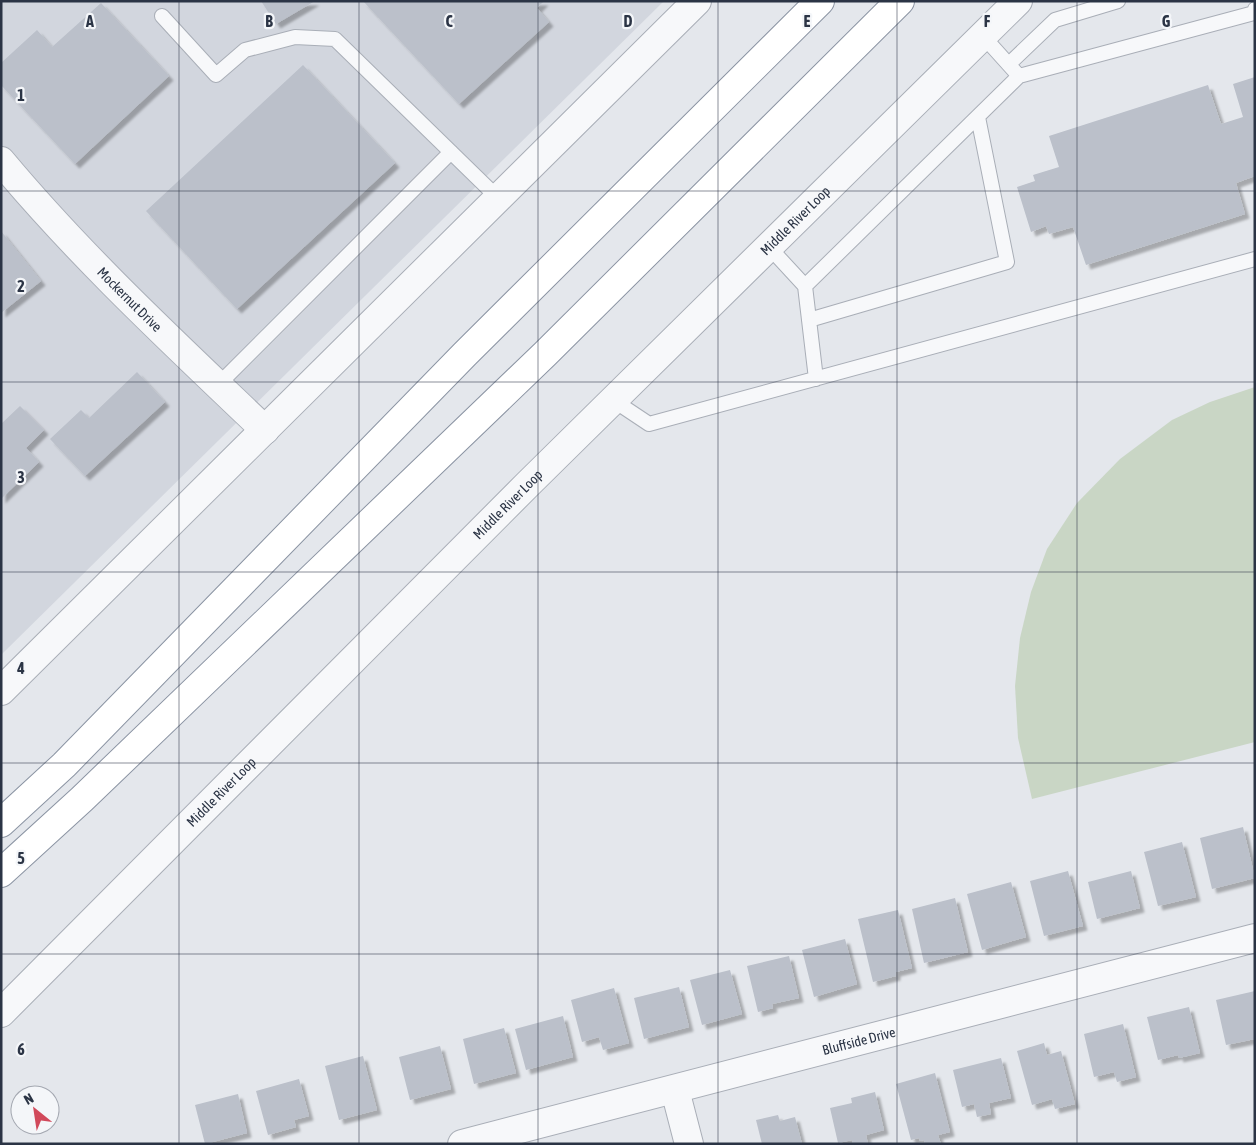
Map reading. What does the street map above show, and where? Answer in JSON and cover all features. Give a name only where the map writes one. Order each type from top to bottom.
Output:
[{"type":"highway","points":[[1,824],[64,765],[464,354],[820,1]]},
{"type":"highway","points":[[1,873],[82,799],[545,354],[900,1]]},
{"type":"street","points":[[1,691],[697,1]]},
{"type":"street","name":"Middle River Loop","points":[[1,1012],[613,400],[1018,1]]},
{"type":"street","name":"Mockernut Drive","points":[[1,161],[38,205],[130,302],[265,430]]},
{"type":"street","name":"Bluffside Drive","points":[[462,1144],[1255,938]]},
{"type":"street","points":[[675,1090],[689,1144]]},
{"type":"lane","points":[[1009,64],[1055,20],[1118,1]]},
{"type":"lane","points":[[805,286],[1020,76],[1254,13],[1255,9]]},
{"type":"lane","points":[[162,16],[216,74],[245,50],[295,37],[335,39],[498,198]]},
{"type":"lane","points":[[983,36],[1020,76]]},
{"type":"lane","points":[[809,320],[1008,262],[978,117]]},
{"type":"lane","points":[[218,385],[451,152]]},
{"type":"lane","points":[[768,247],[805,286],[816,379]]},
{"type":"lane","points":[[613,400],[649,424],[1255,259]]},
{"type":"shaded area","points":[[1,1],[664,1],[1,655]]},
{"type":"green space","points":[[1255,387],[1255,742],[1032,799],[1018,738],[1015,686],[1020,638],[1031,592],[1047,549],[1077,503],[1120,459],[1172,420],[1210,402]]},
{"type":"building","points":[[261,1],[315,1],[276,24]]},
{"type":"building","points":[[363,1],[544,1],[537,8],[549,22],[459,104]]},
{"type":"building","points":[[101,3],[169,76],[75,164],[1,85],[1,63],[37,30],[52,47]]},
{"type":"building","points":[[303,65],[395,163],[237,309],[146,211]]},
{"type":"building","points":[[1255,77],[1255,176],[1236,183],[1245,214],[1086,265],[1073,227],[1049,234],[1046,226],[1031,232],[1017,187],[1035,181],[1033,175],[1059,167],[1049,136],[1208,85],[1221,124],[1243,117],[1233,84]]},
{"type":"building","points":[[1,231],[41,281],[1,313]]},
{"type":"building","points":[[137,372],[165,402],[85,476],[50,439],[81,410],[89,418]]},
{"type":"building","points":[[20,406],[44,430],[26,448],[39,462],[1,499],[1,424]]},
{"type":"building","points":[[1243,827],[1255,878],[1212,889],[1200,838]]},
{"type":"building","points":[[1182,842],[1196,897],[1158,906],[1144,852]]},
{"type":"building","points":[[1068,871],[1083,926],[1044,936],[1030,881]]},
{"type":"building","points":[[1131,871],[1140,908],[1097,919],[1088,882]]},
{"type":"building","points":[[1011,882],[1026,937],[982,950],[967,894]]},
{"type":"building","points":[[955,898],[968,952],[924,963],[912,909]]},
{"type":"building","points":[[898,910],[912,968],[896,972],[896,976],[873,982],[858,919]]},
{"type":"building","points":[[845,939],[857,984],[814,997],[802,950]]},
{"type":"building","points":[[789,956],[799,998],[772,1004],[773,1008],[758,1012],[747,966]]},
{"type":"building","points":[[730,970],[742,1014],[702,1025],[690,980]]},
{"type":"building","points":[[679,987],[689,1027],[644,1039],[634,998]]},
{"type":"building","points":[[614,988],[629,1043],[603,1050],[599,1037],[582,1042],[571,1000]]},
{"type":"building","points":[[1255,991],[1255,1039],[1226,1045],[1216,1000]]},
{"type":"building","points":[[1189,1007],[1200,1053],[1179,1058],[1178,1055],[1158,1060],[1147,1017]]},
{"type":"building","points":[[563,1016],[573,1057],[526,1070],[515,1029]]},
{"type":"building","points":[[1123,1024],[1136,1077],[1117,1082],[1114,1072],[1094,1077],[1084,1034]]},
{"type":"building","points":[[504,1028],[516,1073],[474,1084],[463,1039]]},
{"type":"building","points":[[1044,1043],[1047,1055],[1061,1051],[1075,1104],[1055,1109],[1052,1099],[1032,1105],[1017,1051]]},
{"type":"building","points":[[440,1046],[451,1089],[410,1100],[399,1057]]},
{"type":"building","points":[[363,1056],[377,1110],[339,1120],[325,1066]]},
{"type":"building","points":[[1001,1058],[1011,1098],[989,1103],[991,1114],[977,1117],[974,1104],[962,1107],[953,1070]]},
{"type":"building","points":[[935,1073],[950,1132],[938,1135],[941,1144],[925,1144],[924,1140],[920,1141],[919,1138],[911,1140],[896,1084]]},
{"type":"building","points":[[299,1079],[309,1116],[294,1120],[296,1127],[268,1135],[256,1091]]},
{"type":"building","points":[[875,1092],[884,1130],[866,1135],[868,1144],[853,1144],[852,1140],[838,1143],[830,1108],[852,1103],[851,1098]]},
{"type":"building","points":[[238,1094],[247,1133],[205,1144],[195,1105]]},
{"type":"building","points":[[778,1115],[780,1121],[795,1117],[802,1144],[762,1144],[756,1120]]}]
